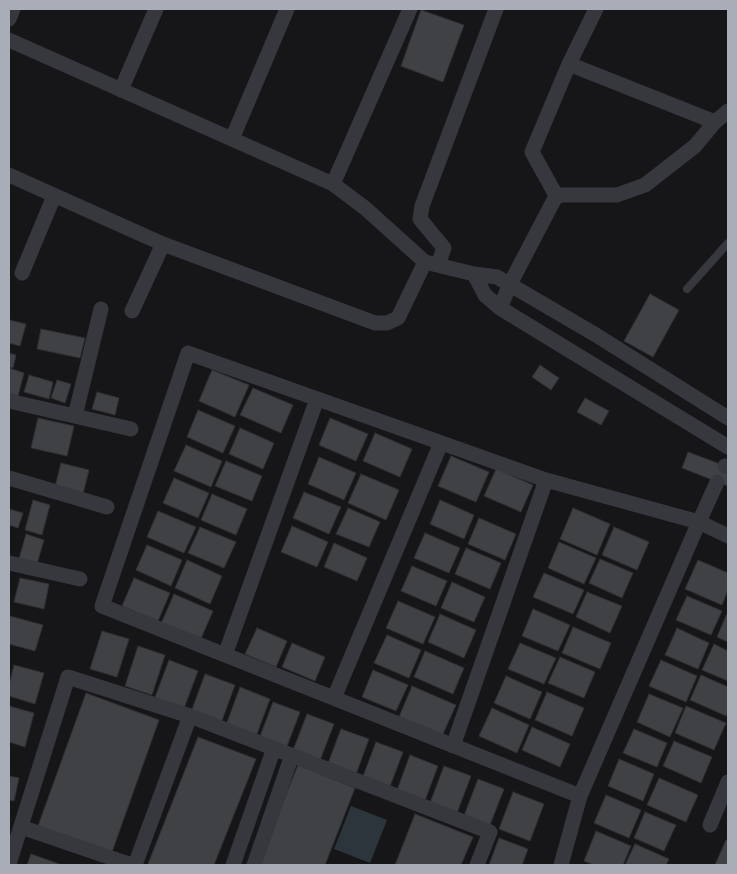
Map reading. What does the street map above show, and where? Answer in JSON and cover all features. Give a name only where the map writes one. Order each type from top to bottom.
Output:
[{"type":"street","points":[[9,19],[13,9]]},
{"type":"street","points":[[121,90],[156,9]]},
{"type":"street","points":[[232,139],[288,9]]},
{"type":"street","points":[[333,184],[410,9]]},
{"type":"street","points":[[9,175],[163,244],[376,323],[386,323],[398,318],[432,263],[444,248],[420,220],[422,206],[496,9]]},
{"type":"street","points":[[557,197],[532,152],[569,64],[596,9]]},
{"type":"street","points":[[9,40],[333,184],[432,263],[474,274],[497,277],[728,418]]},
{"type":"street","points":[[569,64],[715,122]]},
{"type":"street","points":[[500,308],[510,284],[553,200],[557,197],[572,195],[617,195],[630,192],[645,185],[695,146],[715,122],[728,111]]},
{"type":"street","points":[[22,272],[54,196]]},
{"type":"street","points":[[132,311],[163,244]]},
{"type":"street","points":[[474,274],[486,295],[500,308],[728,447]]},
{"type":"street","points":[[75,416],[101,309]]},
{"type":"street","points":[[580,796],[102,606],[188,353],[546,480],[699,522],[728,536]]},
{"type":"street","points":[[225,655],[317,399]]},
{"type":"street","points":[[9,400],[130,429]]},
{"type":"street","points":[[334,698],[441,443]]},
{"type":"street","points":[[9,478],[107,507]]},
{"type":"street","points":[[453,746],[546,480]]},
{"type":"street","points":[[561,865],[580,796],[718,482]]},
{"type":"street","points":[[9,563],[80,579]]},
{"type":"street","points":[[9,864],[68,677],[190,716],[490,832],[477,865]]},
{"type":"street","points":[[21,826],[133,865],[190,716]]},
{"type":"street","points":[[232,865],[274,748]]},
{"type":"street","points":[[254,865],[292,755]]},
{"type":"street","points":[[710,826],[728,782]]},
{"type":"lane","points":[[687,289],[728,243]]},
{"type":"shaded area","points":[[351,806],[387,820],[370,863],[334,849]]},
{"type":"building","points":[[421,10],[464,25],[443,82],[401,66]]},
{"type":"building","points":[[650,294],[679,310],[653,357],[624,341]]},
{"type":"building","points":[[9,320],[26,324],[20,346],[9,343]]},
{"type":"building","points":[[41,329],[85,338],[80,358],[37,349]]},
{"type":"building","points":[[9,353],[16,355],[13,368],[9,367]]},
{"type":"building","points":[[540,365],[559,378],[551,390],[532,377]]},
{"type":"building","points":[[9,368],[24,373],[18,396],[9,394]]},
{"type":"building","points":[[212,370],[249,385],[235,417],[199,401]]},
{"type":"building","points":[[29,375],[53,382],[49,399],[24,392]]},
{"type":"building","points":[[57,380],[71,384],[65,403],[51,398]]},
{"type":"building","points":[[253,388],[293,405],[281,433],[240,415]]},
{"type":"building","points":[[97,392],[119,398],[115,415],[92,409]]},
{"type":"building","points":[[585,398],[609,411],[601,425],[577,412]]},
{"type":"building","points":[[198,410],[235,426],[223,453],[187,437]]},
{"type":"building","points":[[38,418],[74,426],[67,456],[31,448]]},
{"type":"building","points":[[330,418],[368,434],[356,461],[319,445]]},
{"type":"building","points":[[240,428],[274,443],[263,469],[229,454]]},
{"type":"building","points":[[375,433],[412,449],[400,477],[363,461]]},
{"type":"building","points":[[186,445],[222,461],[211,487],[174,471]]},
{"type":"building","points":[[688,452],[728,467],[728,486],[682,468]]},
{"type":"building","points":[[451,456],[489,472],[476,502],[438,486]]},
{"type":"building","points":[[319,457],[356,473],[344,500],[308,484]]},
{"type":"building","points":[[226,461],[262,476],[252,501],[215,486]]},
{"type":"building","points":[[61,463],[89,470],[83,494],[55,487]]},
{"type":"building","points":[[496,469],[533,485],[521,512],[484,496]]},
{"type":"building","points":[[361,474],[399,490],[386,520],[348,503]]},
{"type":"building","points":[[174,478],[209,493],[198,518],[163,503]]},
{"type":"building","points":[[304,492],[341,507],[329,534],[293,518]]},
{"type":"building","points":[[212,494],[247,509],[236,535],[201,520]]},
{"type":"building","points":[[33,500],[50,505],[42,535],[25,530]]},
{"type":"building","points":[[440,500],[474,515],[464,539],[430,524]]},
{"type":"building","points":[[348,508],[380,522],[369,547],[336,534]]},
{"type":"building","points":[[573,508],[610,524],[597,555],[560,539]]},
{"type":"building","points":[[9,509],[23,513],[18,528],[9,525]]},
{"type":"building","points":[[158,511],[196,527],[184,553],[147,537]]},
{"type":"building","points":[[479,518],[516,534],[505,560],[468,544]]},
{"type":"building","points":[[292,526],[328,542],[317,567],[281,552]]},
{"type":"building","points":[[200,527],[236,542],[224,568],[188,553]]},
{"type":"building","points":[[614,527],[649,542],[637,570],[602,555]]},
{"type":"building","points":[[425,533],[460,548],[449,573],[414,558]]},
{"type":"building","points":[[26,534],[44,540],[37,564],[19,559]]},
{"type":"building","points":[[559,542],[596,558],[584,584],[548,568]]},
{"type":"building","points":[[334,543],[367,558],[357,581],[324,567]]},
{"type":"building","points":[[147,545],[182,560],[171,586],[136,570]]},
{"type":"building","points":[[466,548],[501,563],[490,589],[455,574]]},
{"type":"building","points":[[600,559],[633,573],[622,598],[589,583]]},
{"type":"building","points":[[187,560],[222,576],[210,604],[175,588]]},
{"type":"building","points":[[698,560],[728,573],[728,590],[722,605],[685,589]]},
{"type":"building","points":[[412,566],[447,581],[436,606],[401,591]]},
{"type":"building","points":[[544,573],[584,590],[573,614],[533,597]]},
{"type":"building","points":[[20,578],[49,584],[44,609],[14,602]]},
{"type":"building","points":[[134,578],[170,593],[158,621],[122,606]]},
{"type":"building","points":[[452,582],[485,597],[474,622],[441,608]]},
{"type":"building","points":[[587,592],[622,606],[610,633],[576,617]]},
{"type":"building","points":[[174,594],[213,611],[199,643],[160,626]]},
{"type":"building","points":[[687,596],[722,611],[711,635],[676,620]]},
{"type":"building","points":[[398,601],[435,617],[423,644],[386,628]]},
{"type":"building","points":[[533,609],[570,625],[558,651],[522,636]]},
{"type":"building","points":[[728,611],[728,642],[717,637]]},
{"type":"building","points":[[440,614],[476,630],[464,658],[428,642]]},
{"type":"building","points":[[10,616],[43,625],[35,651],[9,644]]},
{"type":"building","points":[[573,627],[611,643],[600,669],[562,653]]},
{"type":"building","points":[[257,628],[287,641],[276,667],[245,654]]},
{"type":"building","points":[[677,628],[709,643],[698,669],[665,655]]},
{"type":"building","points":[[102,631],[129,639],[117,677],[90,669]]},
{"type":"building","points":[[387,635],[421,650],[409,678],[374,663]]},
{"type":"building","points":[[292,643],[325,657],[315,681],[282,667]]},
{"type":"building","points":[[520,643],[556,658],[544,684],[508,669]]},
{"type":"building","points":[[714,644],[728,651],[728,681],[702,670]]},
{"type":"building","points":[[138,646],[165,655],[152,695],[125,686]]},
{"type":"building","points":[[425,651],[464,668],[453,694],[414,677]]},
{"type":"building","points":[[560,657],[595,672],[584,698],[548,683]]},
{"type":"building","points":[[169,660],[198,671],[183,711],[154,700]]},
{"type":"building","points":[[661,660],[697,676],[686,702],[649,686]]},
{"type":"building","points":[[14,665],[44,673],[35,704],[9,696],[9,685]]},
{"type":"building","points":[[373,670],[408,685],[396,711],[362,697]]},
{"type":"building","points":[[205,674],[235,685],[220,726],[190,715]]},
{"type":"building","points":[[701,675],[728,687],[728,712],[726,716],[690,700]]},
{"type":"building","points":[[506,676],[542,692],[530,719],[494,703]]},
{"type":"building","points":[[412,686],[456,705],[442,736],[399,717]]},
{"type":"building","points":[[240,687],[270,699],[255,739],[225,728]]},
{"type":"building","points":[[547,692],[584,708],[572,736],[535,720]]},
{"type":"building","points":[[86,693],[159,720],[112,852],[38,826]]},
{"type":"building","points":[[649,694],[683,708],[670,737],[637,722]]},
{"type":"building","points":[[273,702],[300,712],[286,749],[259,739]]},
{"type":"building","points":[[9,706],[34,713],[25,747],[9,742]]},
{"type":"building","points":[[686,706],[726,723],[714,750],[675,733]]},
{"type":"building","points":[[492,708],[529,725],[517,753],[479,736]]},
{"type":"building","points":[[307,714],[334,724],[319,763],[292,753]]},
{"type":"building","points":[[532,727],[570,744],[560,767],[522,750]]},
{"type":"building","points":[[341,729],[369,739],[355,777],[327,766]]},
{"type":"building","points":[[634,729],[667,743],[657,767],[623,753]]},
{"type":"building","points":[[198,737],[256,759],[214,865],[148,864]]},
{"type":"building","points":[[674,741],[712,757],[701,783],[663,766]]},
{"type":"building","points":[[376,742],[403,752],[389,789],[362,779]]},
{"type":"building","points":[[410,755],[438,766],[424,803],[396,793]]},
{"type":"building","points":[[619,759],[654,774],[643,801],[608,786]]},
{"type":"building","points":[[298,765],[355,788],[325,865],[258,865]]},
{"type":"building","points":[[444,766],[471,776],[457,813],[430,803]]},
{"type":"building","points":[[9,776],[19,778],[14,801],[9,800]]},
{"type":"building","points":[[659,778],[698,795],[686,822],[647,805]]},
{"type":"building","points":[[478,779],[504,789],[490,825],[464,816]]},
{"type":"building","points":[[513,792],[544,804],[530,841],[499,829]]},
{"type":"building","points":[[606,795],[641,810],[629,838],[594,823]]},
{"type":"building","points":[[645,812],[676,825],[664,851],[634,838]]},
{"type":"building","points":[[415,814],[473,837],[461,865],[395,865]]},
{"type":"building","points":[[596,831],[631,846],[623,865],[594,865],[584,861]]},
{"type":"building","points":[[499,838],[528,849],[522,865],[489,865]]},
{"type":"building","points":[[726,840],[728,841],[728,865],[715,865]]},
{"type":"building","points":[[635,844],[669,859],[666,865],[625,865]]},
{"type":"building","points":[[31,854],[62,865],[27,865]]}]
